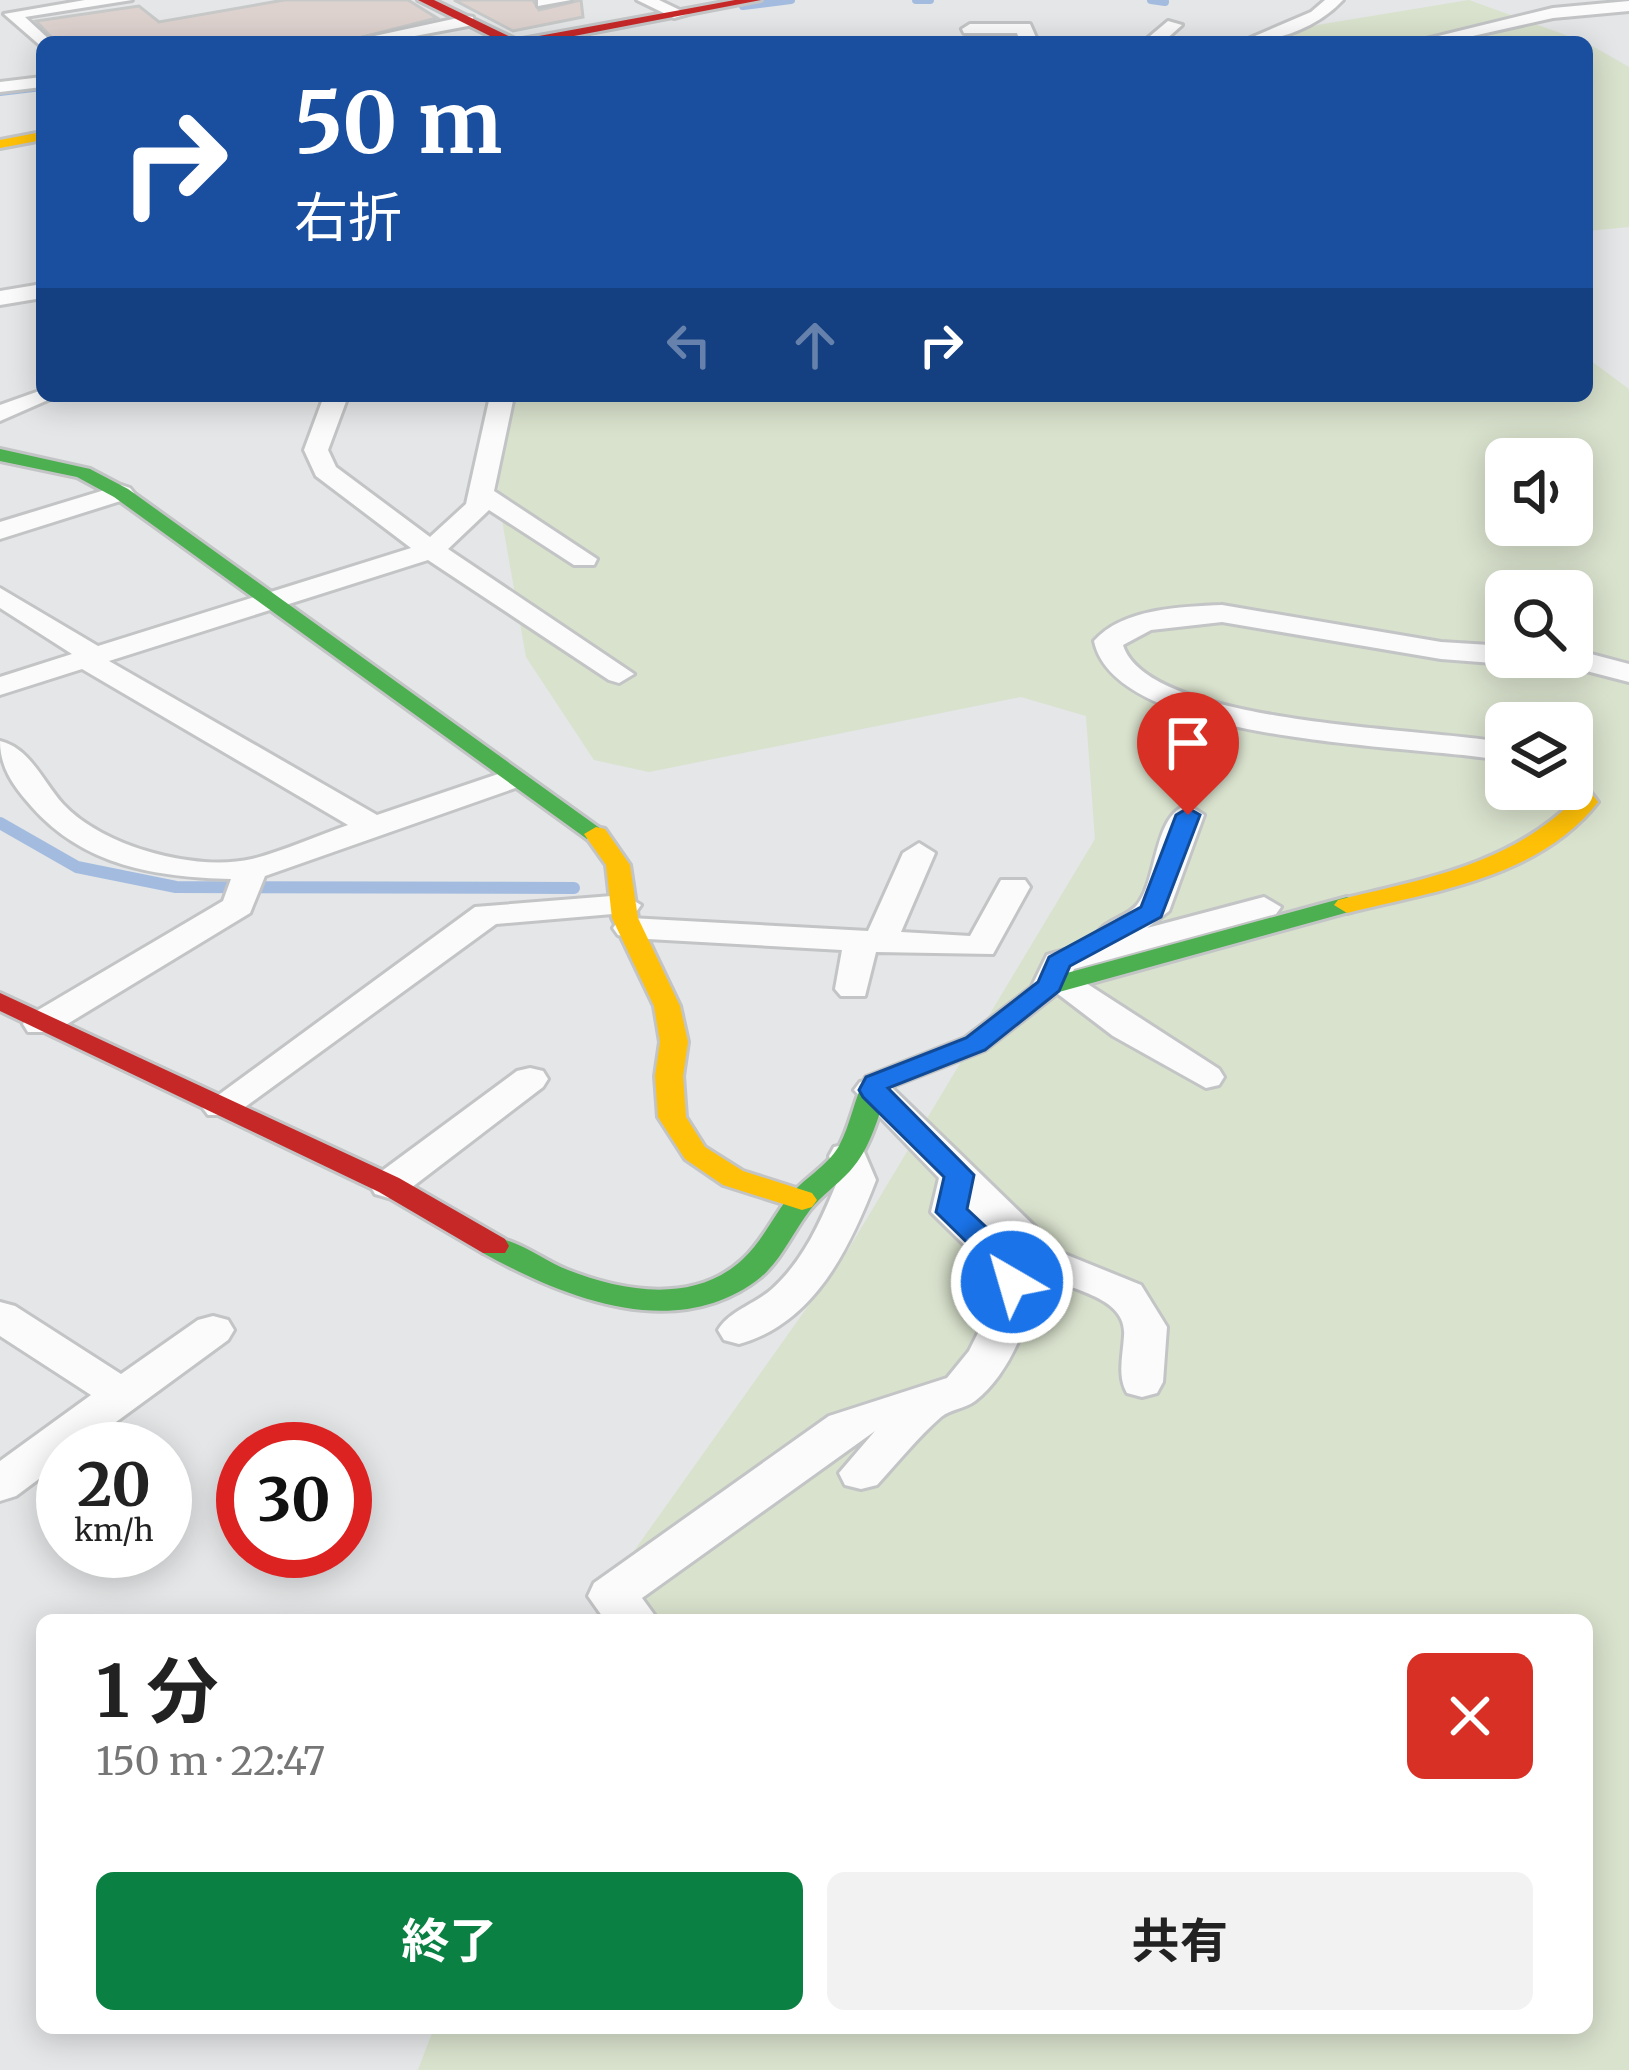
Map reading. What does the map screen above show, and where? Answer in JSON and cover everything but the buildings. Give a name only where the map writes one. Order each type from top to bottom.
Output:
[{"type":"main road","points":[[424,0],[499,36]]},
{"type":"main road","points":[[556,36],[755,0]]},
{"type":"main road","points":[[2,142],[36,137]]},
{"type":"main road","points":[[0,455],[83,473],[121,493],[513,778],[592,829],[618,865],[627,916],[667,1006],[674,1042],[669,1076],[672,1117],[695,1154],[733,1178],[802,1199]]},
{"type":"main road","points":[[0,1001],[389,1185],[546,1277],[600,1295],[655,1299],[706,1292],[746,1274],[776,1242],[802,1199],[848,1156],[876,1083],[975,1044],[1058,976],[1496,865],[1568,826],[1580,810]]},
{"type":"street","points":[[37,36],[13,14],[124,0]]},
{"type":"street","points":[[544,3],[563,0]]},
{"type":"street","points":[[645,0],[680,14]]},
{"type":"street","points":[[1265,36],[1317,16],[1335,0]]},
{"type":"street","points":[[1450,36],[1553,13],[1629,6]]},
{"type":"street","points":[[388,36],[467,21]]},
{"type":"street","points":[[1160,36],[1174,25]]},
{"type":"street","points":[[970,29],[1024,28],[1027,36]]},
{"type":"street","points":[[0,91],[36,77]]},
{"type":"street","points":[[0,91],[36,92]]},
{"type":"street","points":[[0,298],[36,292]]},
{"type":"street","points":[[0,414],[36,399]]},
{"type":"street","points":[[334,402],[316,450],[325,471],[431,550],[619,674]]},
{"type":"street","points":[[0,686],[431,550],[478,507],[501,402]]},
{"type":"street","points":[[0,531],[121,493]]},
{"type":"street","points":[[480,493],[584,559]]},
{"type":"street","points":[[0,596],[90,657],[374,827]]},
{"type":"street","points":[[1485,654],[1434,650],[1232,615],[1132,624],[1108,641],[1118,665],[1162,696],[1231,719],[1280,729],[1380,735],[1485,749]]},
{"type":"street","points":[[1593,664],[1629,673]]},
{"type":"street","points":[[0,750],[11,756],[61,824],[94,844],[166,866],[246,882]]},
{"type":"street","points":[[41,1024],[246,882],[374,827],[513,778]]},
{"type":"street","points":[[1058,976],[1152,911],[1188,815]]},
{"type":"street","points":[[853,989],[871,941],[919,853]]},
{"type":"street","points":[[221,1107],[487,914],[627,916],[871,941],[981,947],[1013,887]]},
{"type":"street","points":[[1058,976],[1264,907]]},
{"type":"street","points":[[1058,976],[1126,1028],[1206,1077]]},
{"type":"street","points":[[389,1185],[530,1079]]},
{"type":"street","points":[[873,1090],[1048,1263],[1127,1295],[1146,1327],[1142,1382]]},
{"type":"street","points":[[739,1330],[774,1313],[806,1280],[834,1238],[857,1180],[848,1156]]},
{"type":"street","points":[[628,1614],[611,1597],[844,1427],[879,1410],[953,1396],[978,1377],[996,1341],[1012,1282],[1009,1265],[951,1212],[959,1175]]},
{"type":"street","points":[[0,1316],[122,1395]]},
{"type":"street","points":[[0,1484],[214,1330]]},
{"type":"street","points":[[861,1473],[933,1400]]},
{"type":"green space","points":[[1469,0],[1568,36],[1250,36]]},
{"type":"green space","points":[[1593,46],[1629,67],[1629,227],[1593,230]]},
{"type":"green space","points":[[1593,362],[1629,389],[1629,2070],[418,2070],[432,2034],[1593,2034],[1593,1614],[595,1614],[602,1596],[848,1250],[1095,839],[1086,716],[1021,697],[649,772],[594,760],[526,657],[498,497],[502,402],[1593,402]]},
{"type":"waterway","points":[[743,6],[791,0]]},
{"type":"waterway","points":[[916,0],[930,0]]},
{"type":"waterway","points":[[1151,0],[1165,2]]},
{"type":"waterway","points":[[0,92],[36,88]]},
{"type":"waterway","points":[[0,823],[77,867],[176,887],[574,888]]},
{"type":"traffic: fast","points":[[0,455],[83,473],[121,493],[596,834]]},
{"type":"traffic: fast","points":[[494,1246],[553,1276],[619,1296],[654,1301],[687,1299],[718,1290],[756,1264],[803,1199],[844,1160],[876,1083],[975,1044],[1050,986],[1347,905]]},
{"type":"traffic: slow","points":[[0,144],[36,137]]},
{"type":"traffic: slow","points":[[1347,905],[1507,860],[1536,845],[1578,810]]},
{"type":"traffic: slow","points":[[596,834],[618,865],[625,918],[667,1006],[674,1042],[669,1076],[672,1117],[695,1153],[733,1178],[802,1200]]},
{"type":"traffic: jam","points":[[424,0],[499,36]]},
{"type":"traffic: jam","points":[[555,36],[755,0]]},
{"type":"traffic: jam","points":[[0,1001],[389,1185],[494,1246]]},
{"type":"route","points":[[1012,1282],[1009,1265],[951,1212],[959,1175],[873,1090],[876,1083],[975,1044],[1050,986],[1059,962],[1152,911],[1188,815]]}]
